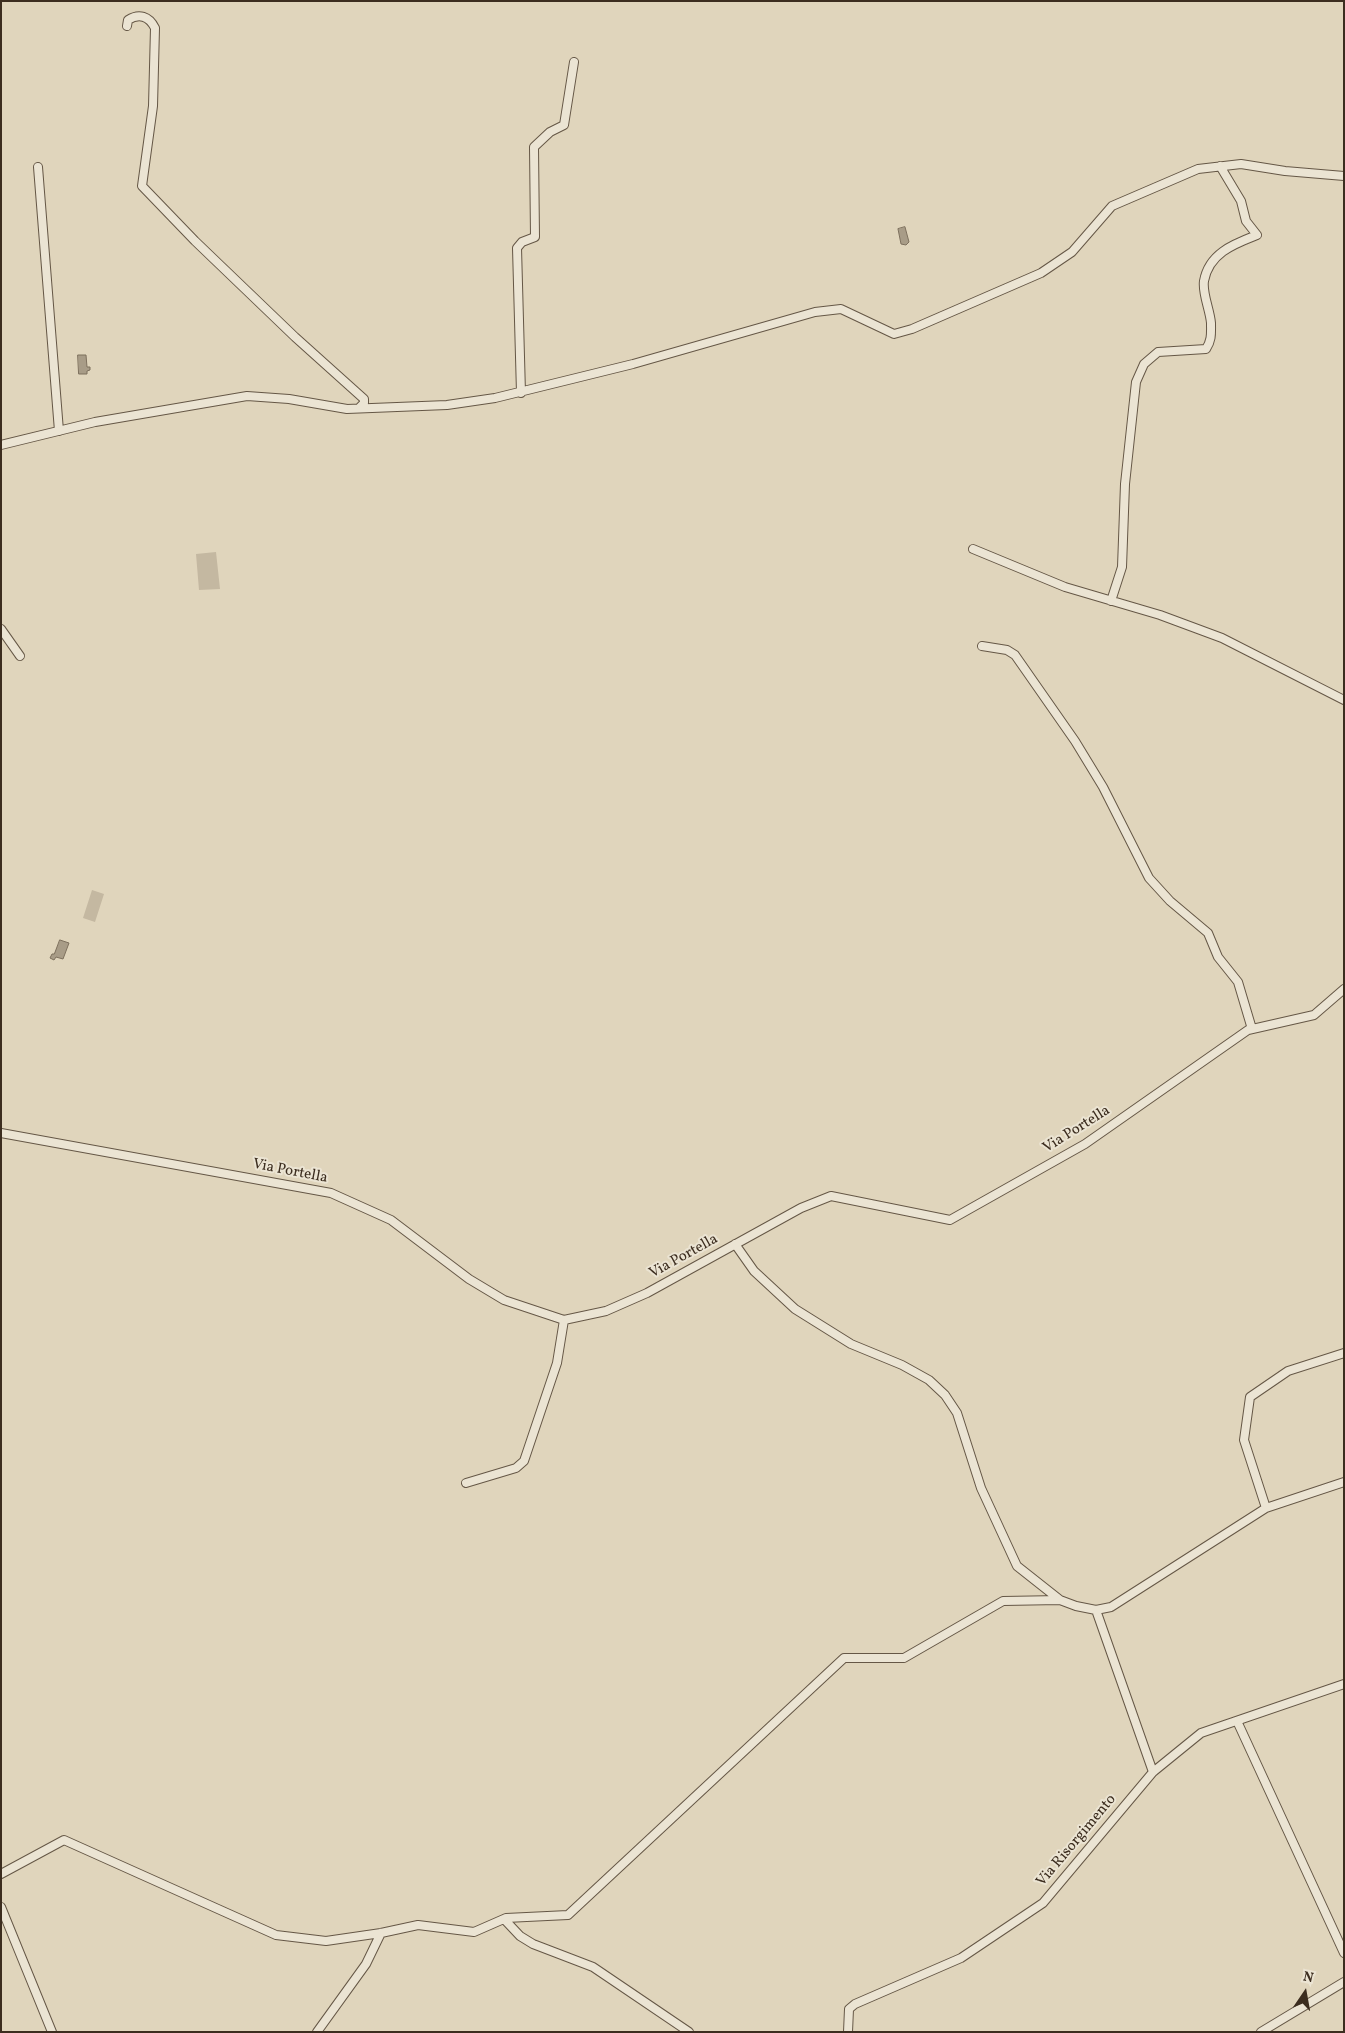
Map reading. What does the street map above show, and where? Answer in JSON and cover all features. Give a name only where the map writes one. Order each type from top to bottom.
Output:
[{"type":"street","points":[[126,26],[128,20],[135,16],[143,16],[151,20],[155,28],[153,106],[142,186],[289,332],[364,400],[364,404],[360,407]]},
{"type":"street","points":[[521,393],[517,248],[522,242],[535,236],[534,147],[550,132],[564,125],[574,62]]},
{"type":"street","points":[[1,445],[95,422],[247,396],[289,399],[347,409],[447,405],[521,393],[633,364],[814,312],[842,309],[894,334],[912,329],[1053,266],[1072,252],[1112,206],[1198,169],[1241,164],[1285,171],[1344,176]]},
{"type":"street","points":[[1111,601],[1122,567],[1126,475],[1136,382],[1144,364],[1158,352],[1206,349],[1211,340],[1211,323],[1204,281],[1214,258],[1231,245],[1257,235],[1246,221],[1241,201],[1220,166]]},
{"type":"street","points":[[38,167],[59,431]]},
{"type":"street","points":[[973,550],[1065,587],[1160,615],[1222,638],[1344,700]]},
{"type":"street","points":[[1,629],[20,656]]},
{"type":"street","points":[[982,646],[1007,650],[1015,655],[1075,741],[1103,787],[1149,878],[1170,901],[1208,933],[1218,957],[1238,982],[1252,1029]]},
{"type":"street","name":"Via Portella","points":[[1,1133],[331,1193],[391,1220],[468,1280],[504,1300],[564,1320],[606,1311],[647,1293],[801,1208],[831,1196],[950,1220],[1085,1144],[1252,1029],[1314,1015],[1344,989]]},
{"type":"street","points":[[735,1244],[754,1271],[802,1314],[851,1344],[902,1365],[922,1376],[945,1395],[957,1414],[981,1488],[1017,1566],[1060,1600],[1096,1610],[1111,1607],[1266,1508],[1344,1482]]},
{"type":"street","points":[[466,1483],[516,1468],[524,1461],[557,1363],[564,1320]]},
{"type":"street","points":[[1266,1508],[1244,1440],[1250,1397],[1288,1372],[1344,1353]]},
{"type":"street","points":[[1,1874],[64,1840],[276,1935],[326,1941],[381,1934],[418,1925],[474,1932],[504,1919],[568,1915],[844,1658],[904,1658],[1003,1602],[1060,1600]]},
{"type":"street","points":[[1096,1610],[1153,1772]]},
{"type":"street","name":"Via Risorgimento","points":[[848,2032],[849,2009],[855,2004],[961,1958],[1043,1903],[1153,1772],[1200,1733],[1344,1684]]},
{"type":"street","points":[[1237,1720],[1344,1953]]},
{"type":"street","points":[[1,1907],[52,2032]]},
{"type":"street","points":[[504,1919],[520,1936],[533,1944],[593,1967],[689,2032]]},
{"type":"street","points":[[317,2032],[366,1964],[381,1934]]},
{"type":"street","points":[[1261,2032],[1344,1982]]},
{"type":"shaded area","points":[[905,227],[909,242],[906,245],[901,244],[898,229]]},
{"type":"shaded area","points":[[78,355],[86,355],[87,367],[90,367],[87,374],[79,374]]},
{"type":"shaded area","points":[[216,552],[220,589],[199,590],[196,554]]},
{"type":"shaded area","points":[[92,890],[104,894],[95,922],[83,918]]},
{"type":"shaded area","points":[[60,940],[69,943],[63,959],[56,957],[54,960],[50,958],[54,954]]}]
